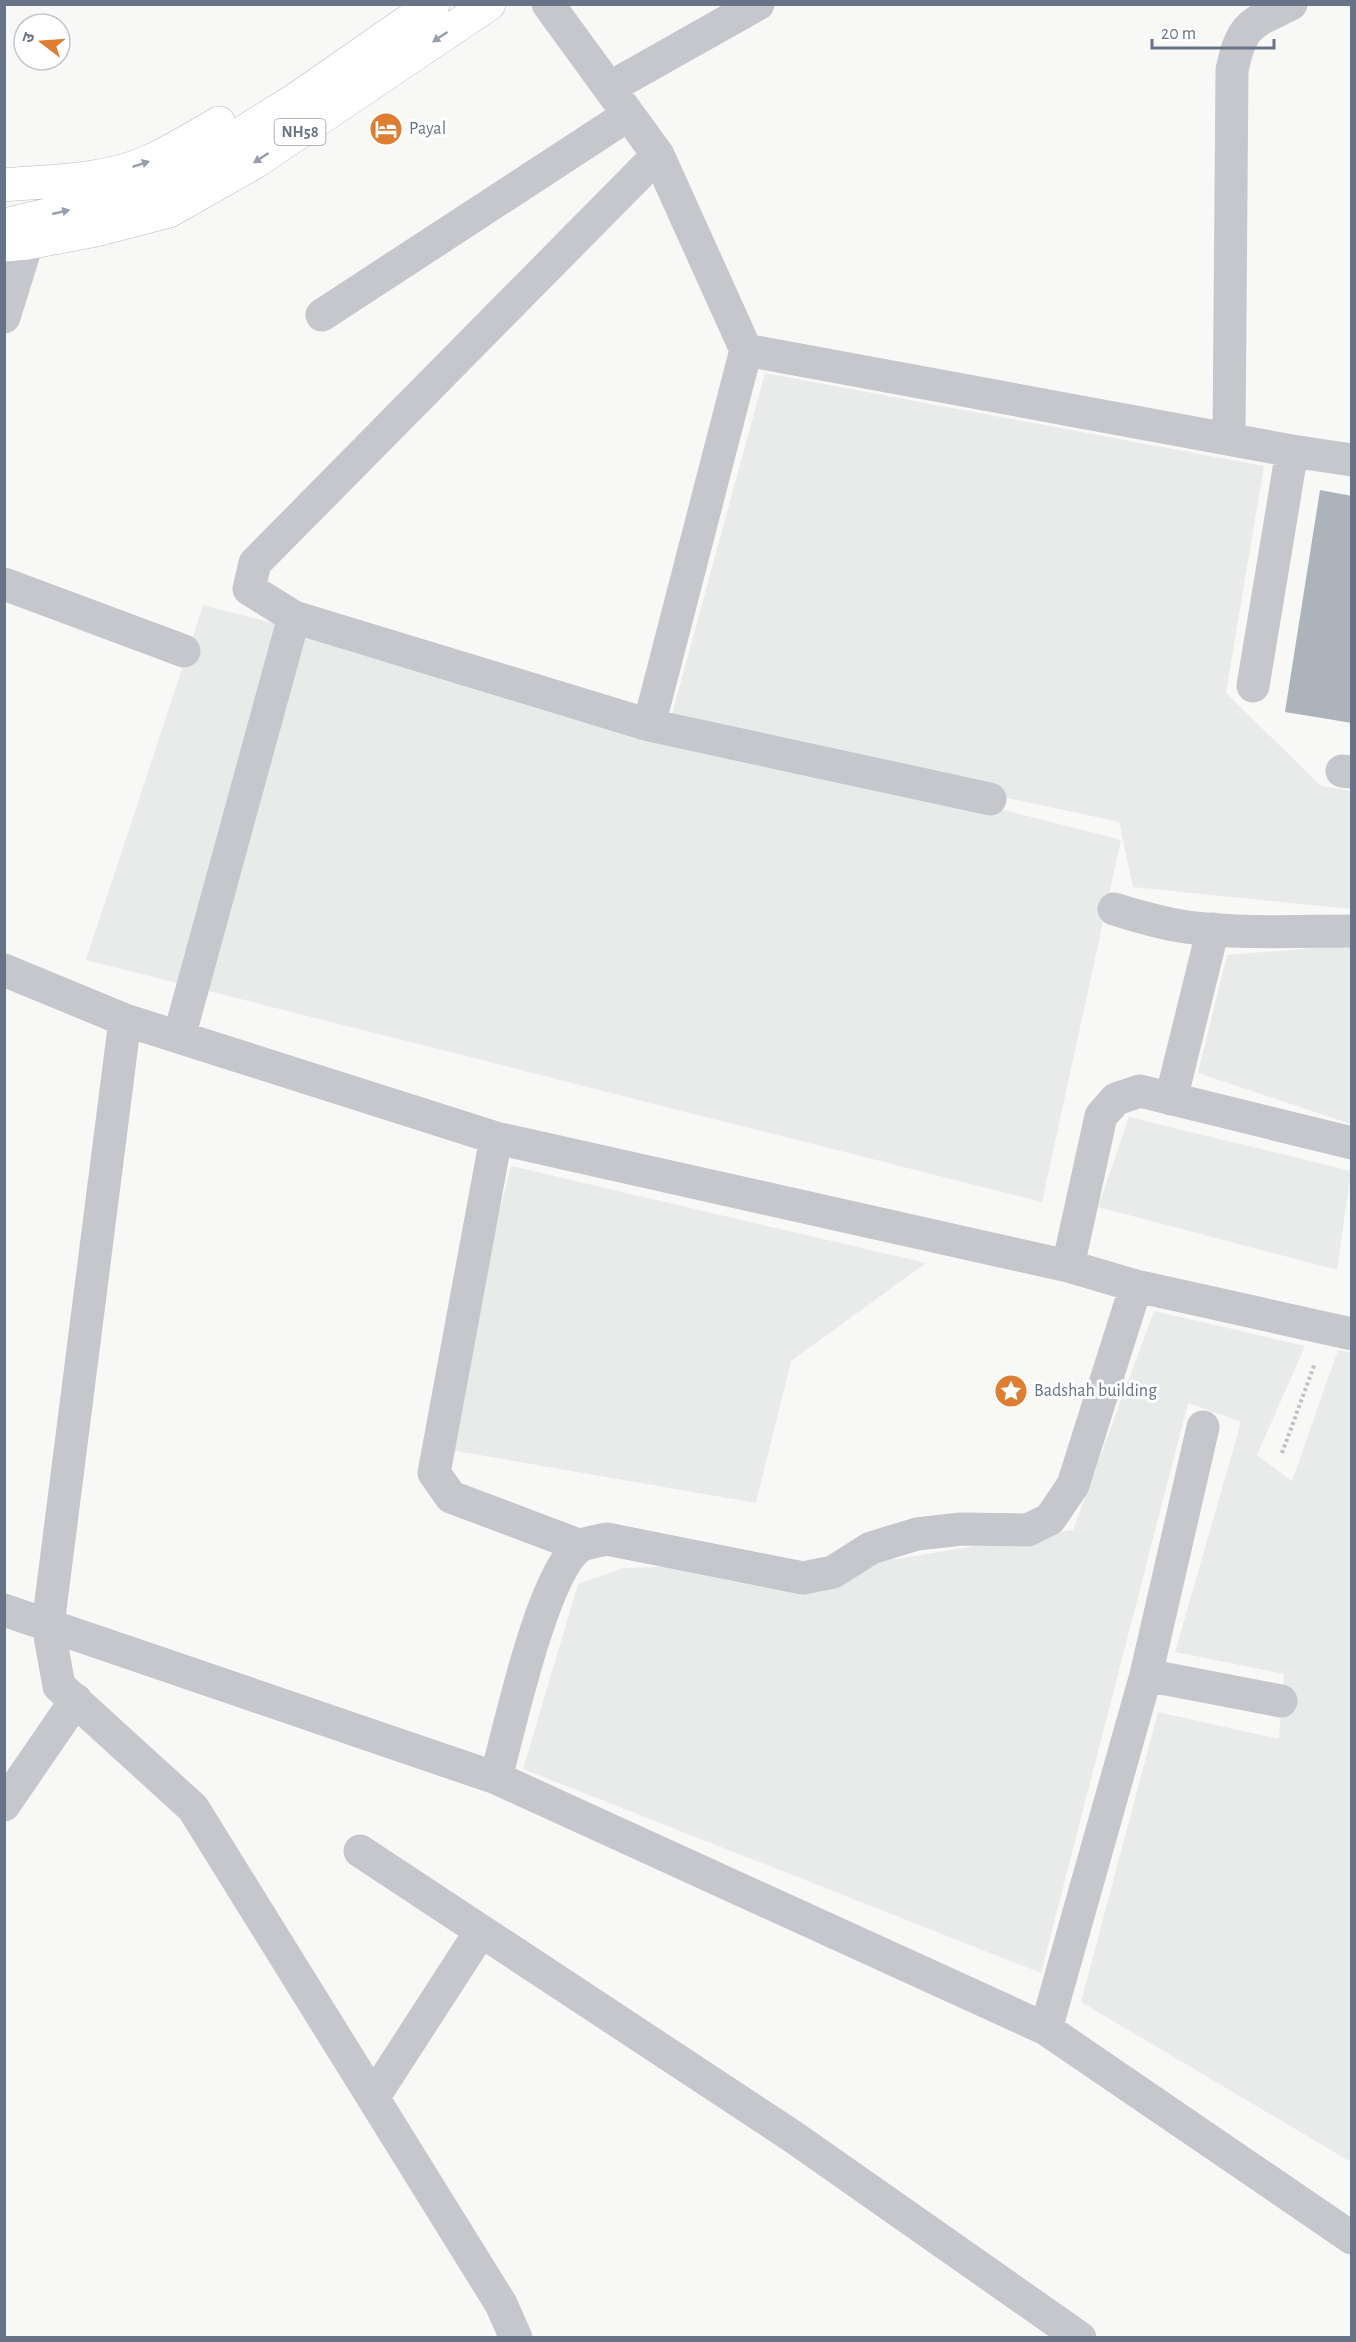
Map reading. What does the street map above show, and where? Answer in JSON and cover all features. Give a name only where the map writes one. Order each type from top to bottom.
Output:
[{"type":"highway","name":"NH58","points":[[4,185],[85,178],[149,162],[238,112],[402,4]]},
{"type":"highway","points":[[12,237],[149,191],[295,100],[433,4]]},
{"type":"highway","name":"NH58","points":[[12,237],[96,231],[169,211],[255,162],[489,4]]},
{"type":"street","points":[[548,4],[658,154],[746,350],[649,725]]},
{"type":"street","points":[[609,88],[758,4]]},
{"type":"street","points":[[1229,439],[1232,70],[1238,43],[1251,14],[1292,4]]},
{"type":"street","points":[[322,315],[628,115]]},
{"type":"street","points":[[658,154],[255,563],[249,589],[294,617],[649,725],[990,800]]},
{"type":"street","points":[[4,317],[12,237]]},
{"type":"street","points":[[746,350],[1292,451],[1352,460]]},
{"type":"street","points":[[1253,686],[1292,451]]},
{"type":"street","points":[[4,584],[184,651]]},
{"type":"street","points":[[179,1037],[294,617]]},
{"type":"street","points":[[1114,909],[1153,921],[1213,929],[1352,931]]},
{"type":"street","points":[[1171,1099],[1213,929]]},
{"type":"street","points":[[4,970],[125,1020],[496,1138],[1068,1266],[1136,1286],[1345,1329]]},
{"type":"street","points":[[125,1020],[48,1625],[59,1686],[193,1808],[501,2304],[516,2337]]},
{"type":"street","points":[[1068,1266],[1101,1116],[1116,1099],[1140,1091],[1352,1143]]},
{"type":"street","points":[[496,1138],[434,1473],[451,1497],[581,1546]]},
{"type":"street","points":[[496,1778],[543,1609],[563,1564],[581,1546],[607,1539],[803,1578],[833,1572],[871,1548],[917,1533],[961,1528],[1028,1530],[1050,1519],[1073,1485],[1136,1286]]},
{"type":"street","points":[[1046,2029],[1146,1675],[1203,1427]]},
{"type":"street","points":[[4,1610],[496,1778],[1046,2029],[1352,2238]]},
{"type":"street","points":[[1146,1675],[1281,1701]]},
{"type":"street","points":[[4,1805],[76,1700]]},
{"type":"street","points":[[360,1851],[792,2136],[1080,2337]]},
{"type":"street","points":[[373,2098],[481,1931]]},
{"type":"path","points":[[1282,1453],[1345,1329]]},
{"type":"shaded area","points":[[765,373],[1264,466],[1226,693],[1321,786],[1351,791],[1351,909],[1133,887],[1119,822],[693,730],[1121,840],[1042,1202],[86,960],[203,605],[669,725]]},
{"type":"shaded area","points":[[1351,945],[1351,1124],[1198,1073],[1227,955]]},
{"type":"shaded area","points":[[1129,1117],[1351,1171],[1337,1270],[1098,1207]]},
{"type":"shaded area","points":[[511,1166],[926,1263],[791,1361],[756,1503],[439,1448]]},
{"type":"shaded area","points":[[1154,1311],[1305,1346],[1257,1455],[1292,1481],[1338,1350],[1351,1353],[1351,2162],[1081,2002],[1158,1712],[1279,1739],[1284,1674],[1175,1652],[1241,1422],[1188,1403],[1041,1973],[523,1769],[578,1584],[624,1568],[897,1559],[1073,1530]]},
{"type":"building","points":[[1320,490],[1352,496],[1352,723],[1285,712]]},
{"type":"place","name":"Payal","points":[[386,129]]},
{"type":"place","name":"Badshah building","points":[[1011,1391]]}]
